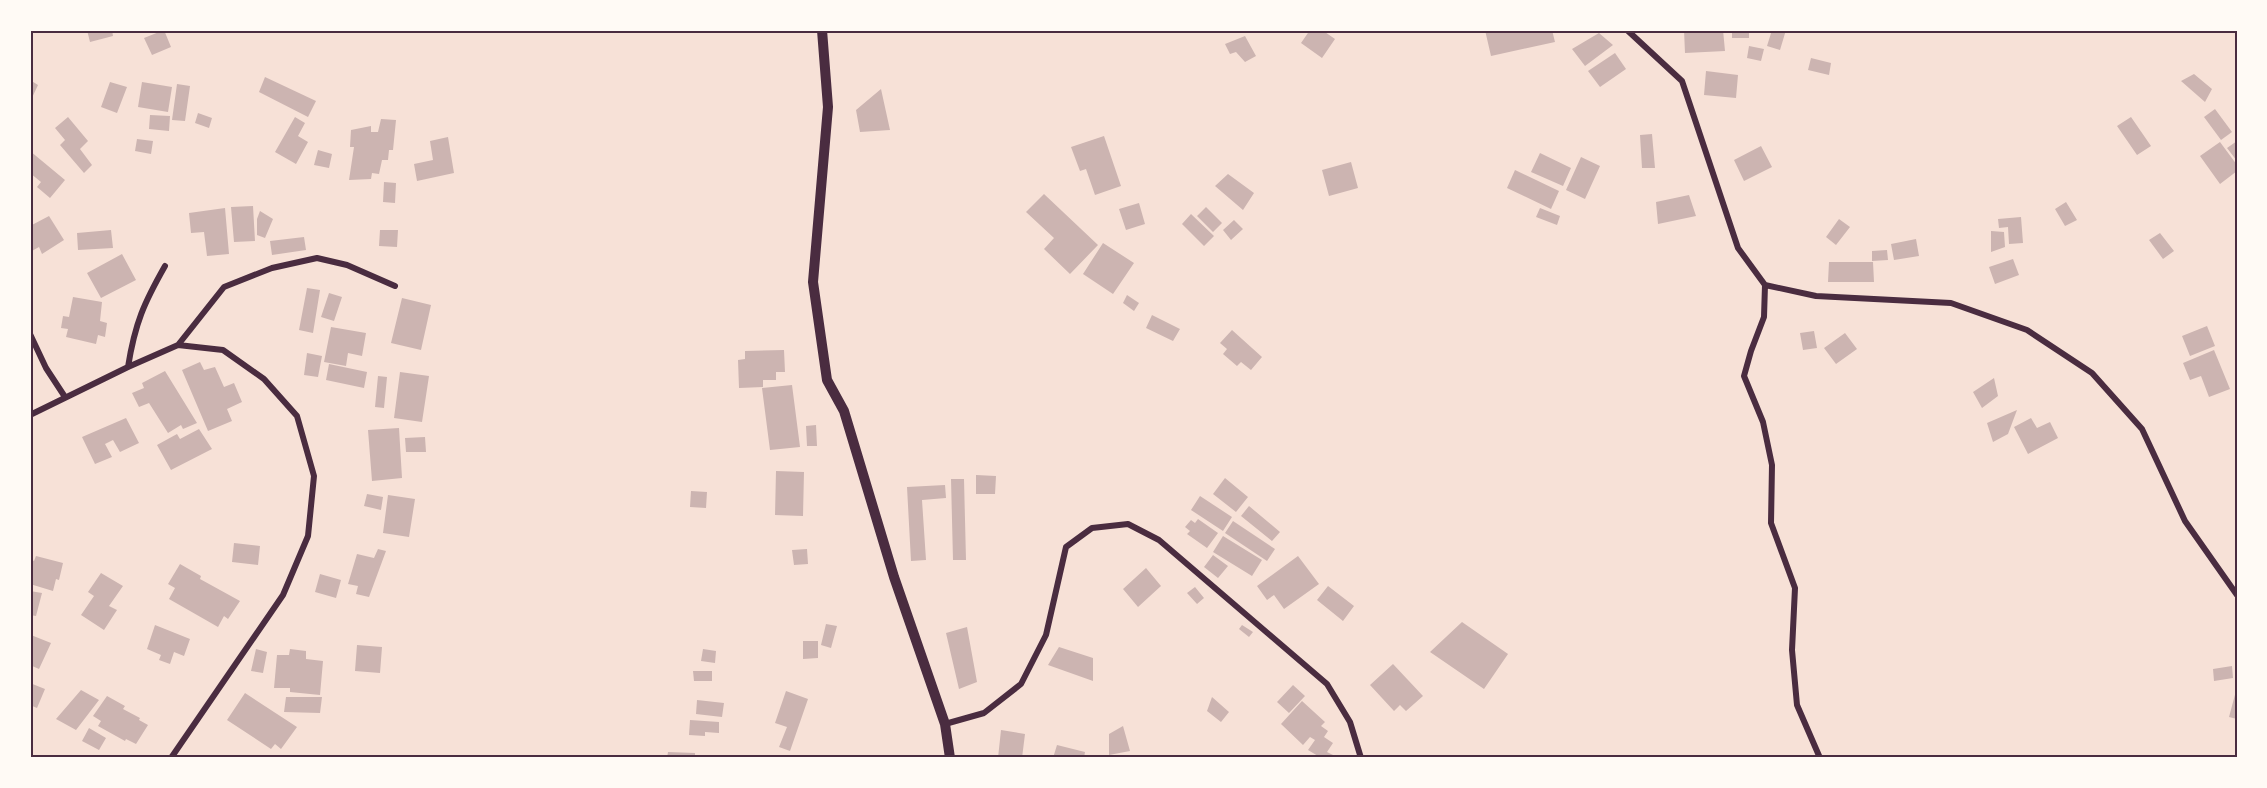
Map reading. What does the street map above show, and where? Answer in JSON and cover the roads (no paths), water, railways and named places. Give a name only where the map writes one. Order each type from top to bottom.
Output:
[{"type":"street","points":[[822,30],[828,107],[813,282],[827,380],[844,411],[894,577],[945,724],[950,758]]},
{"type":"street","points":[[1627,30],[1682,81],[1738,248],[1765,285],[1764,317],[1744,376],[1763,422],[1772,465],[1772,523],[1795,588],[1792,650],[1797,705],[1820,758]]},
{"type":"street","points":[[30,415],[178,345],[224,287],[272,268],[317,258],[347,265],[395,286]]},
{"type":"street","points":[[128,367],[133,332],[143,306],[165,266]]},
{"type":"street","points":[[1765,285],[1816,296],[1950,303],[2027,330],[2073,360],[2092,373],[2142,429],[2185,521],[2237,595]]},
{"type":"street","points":[[30,334],[46,369],[65,397]]},
{"type":"street","points":[[171,758],[283,595],[308,536],[314,476],[297,416],[264,379],[223,350],[178,345]]},
{"type":"street","points":[[945,724],[984,713],[1021,684],[1046,635],[1066,548],[1092,528],[1128,524],[1160,540],[1327,684],[1350,722],[1361,758]]}]
